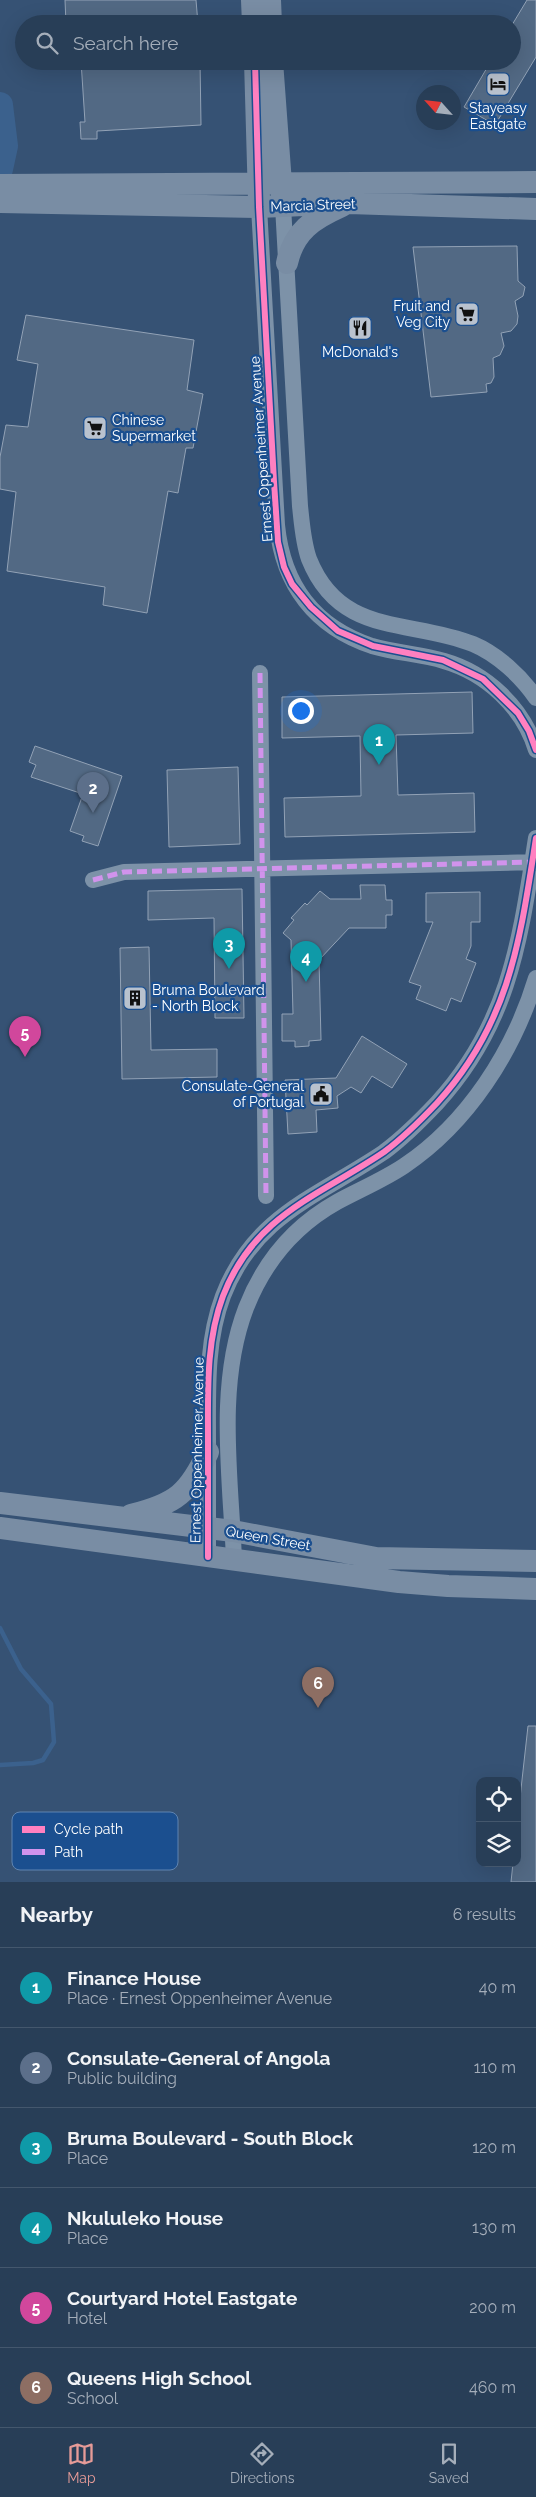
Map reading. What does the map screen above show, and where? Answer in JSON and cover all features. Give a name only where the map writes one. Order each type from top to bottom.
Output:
[{"type":"main road","points":[[252,0],[253,15]]},
{"type":"main road","points":[[270,0],[271,15]]},
{"type":"main road","name":"Ernest Oppenheimer Avenue","points":[[256,70],[270,184],[283,206]]},
{"type":"main road","name":"Ernest Oppenheimer Avenue","points":[[260,207],[270,184],[272,70]]},
{"type":"main road","name":"Marcia Street","points":[[0,202],[42,193],[152,183],[536,182]]},
{"type":"main road","name":"Marcia Street","points":[[0,185],[42,193],[260,207],[349,203],[536,210]]},
{"type":"main road","points":[[287,263],[289,253],[300,232],[323,215],[349,203]]},
{"type":"main road","points":[[120,1517],[159,1507],[181,1494],[194,1481],[208,1452]]},
{"type":"main road","name":"Queen Street","points":[[4,1504],[233,1531],[376,1558],[536,1561]]},
{"type":"main road","name":"Queen Street","points":[[4,1528],[399,1582],[536,1589]]},
{"type":"street","name":"Ernest Oppenheimer Avenue","points":[[283,206],[300,506],[305,546],[318,576],[339,601],[369,619],[453,638],[485,650],[519,678],[536,698]]},
{"type":"street","name":"Ernest Oppenheimer Avenue","points":[[260,207],[277,525],[280,554],[292,584],[324,620],[349,636],[373,646],[443,660],[483,679],[518,713],[529,731],[536,750]]},
{"type":"street","points":[[260,673],[266,1196]]},
{"type":"street","name":"Ernest Oppenheimer Avenue","points":[[208,1557],[208,1380],[210,1347],[218,1310],[247,1252],[272,1224],[310,1195],[385,1151],[428,1113],[454,1085],[480,1046],[503,996],[532,901],[536,838]]},
{"type":"street","points":[[93,880],[124,872],[534,862]]},
{"type":"street","points":[[234,1560],[228,1452],[232,1367],[246,1309],[260,1278],[282,1244],[298,1228],[335,1203],[404,1166],[422,1152],[464,1112],[495,1068],[516,1031],[536,978]]},
{"type":"building","points":[[65,0],[196,0],[197,15],[66,15]]},
{"type":"building","name":"Stayeasy Eastgate","points":[[527,0],[536,0],[536,57],[495,125],[464,107],[486,70],[521,70],[521,15],[518,15]]},
{"type":"building","points":[[82,70],[200,70],[201,125],[97,131],[97,139],[81,139],[80,122],[85,122]]},
{"type":"building","points":[[517,246],[518,281],[525,287],[523,296],[515,301],[518,316],[517,324],[511,331],[501,333],[504,346],[500,355],[493,358],[494,377],[491,383],[486,384],[487,392],[431,397],[413,247]]},
{"type":"building","points":[[26,315],[194,340],[187,390],[203,394],[193,448],[186,448],[178,493],[168,491],[147,613],[103,605],[105,587],[7,571],[16,492],[0,489],[0,457],[6,425],[28,427],[38,364],[17,360]]},
{"type":"building","points":[[472,692],[473,733],[396,735],[398,795],[474,793],[475,832],[285,837],[284,798],[361,796],[360,736],[282,738],[282,697]]},
{"type":"building","points":[[35,746],[122,776],[98,846],[82,841],[84,836],[70,831],[83,794],[31,777],[36,765],[29,762]]},
{"type":"building","points":[[238,767],[240,844],[169,847],[167,770]]},
{"type":"building","points":[[360,885],[385,885],[386,900],[392,900],[392,915],[386,915],[386,928],[349,928],[319,960],[321,1040],[309,1041],[309,1046],[295,1047],[295,1041],[282,1041],[282,1014],[293,1014],[291,940],[283,933],[294,920],[291,918],[320,891],[330,899],[361,899]]},
{"type":"building","points":[[242,889],[244,1018],[215,1018],[214,918],[148,920],[148,891]]},
{"type":"building","points":[[480,892],[480,922],[471,922],[471,946],[466,959],[476,963],[461,1002],[451,998],[446,1011],[416,999],[421,986],[409,982],[433,922],[426,922],[426,893]]},
{"type":"building","name":"Bruma Boulevard - North Block","points":[[149,947],[151,1050],[217,1049],[217,1077],[122,1079],[120,948]]},
{"type":"building","points":[[362,1036],[407,1064],[392,1088],[372,1076],[361,1093],[351,1087],[337,1096],[338,1108],[316,1110],[317,1132],[288,1134],[285,1080],[336,1078]]},
{"type":"building","points":[[528,1726],[536,1726],[536,1882],[511,1882],[513,1867],[521,1867],[521,1789]]},
{"type":"waterway","points":[[0,105],[5,146],[0,169]]},
{"type":"waterway","points":[[0,1628],[21,1669],[51,1704],[54,1742],[43,1760],[33,1763],[0,1765]]},
{"type":"marked path","points":[[260,673],[266,1196]]},
{"type":"marked path","points":[[93,880],[124,872],[536,862]]},
{"type":"cycle path","points":[[255,70],[259,207],[274,482],[278,542],[284,567],[292,584],[311,607],[338,631],[373,646],[443,660],[483,679],[518,713],[529,731],[536,750]]},
{"type":"cycle path","points":[[208,1557],[209,1366],[213,1330],[223,1296],[236,1268],[270,1226],[291,1210],[391,1147],[412,1129],[437,1103],[462,1073],[481,1042],[496,1011],[508,979],[524,911],[536,838]]},
{"type":"place","name":"Stayeasy Eastgate","points":[[498,84]]},
{"type":"place","name":"Fruit and Veg City","points":[[467,314]]},
{"type":"place","name":"McDonald's","points":[[360,328]]},
{"type":"place","name":"Chinese Supermarket","points":[[95,428]]},
{"type":"place","name":"Finance House","points":[[379,765]]},
{"type":"place","name":"Consulate-General of Angola","points":[[93,813]]},
{"type":"place","name":"Bruma Boulevard - South Block","points":[[229,969]]},
{"type":"place","name":"Nkululeko House","points":[[306,982]]},
{"type":"place","name":"Bruma Boulevard - North Block","points":[[135,998]]},
{"type":"place","name":"Courtyard Hotel Eastgate","points":[[25,1057]]},
{"type":"place","name":"Consulate-General of Portugal","points":[[321,1094]]},
{"type":"place","name":"Queens High School","points":[[318,1708]]}]
